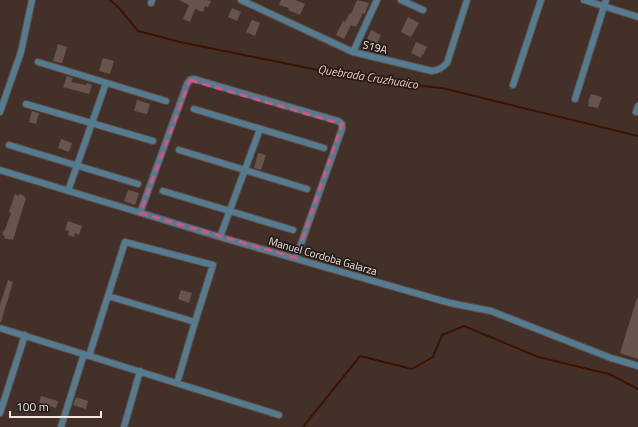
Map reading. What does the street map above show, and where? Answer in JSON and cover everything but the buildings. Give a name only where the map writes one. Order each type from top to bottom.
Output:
[{"type":"street","points":[[1,108],[21,52],[32,0]]},
{"type":"street","name":"S19A","points":[[240,0],[353,52],[432,71],[443,67],[450,57],[467,0]]},
{"type":"street","points":[[353,52],[377,0]]},
{"type":"street","points":[[401,0],[423,10]]},
{"type":"street","points":[[513,85],[541,0]]},
{"type":"street","points":[[584,0],[605,3],[638,17]]},
{"type":"street","points":[[576,99],[605,3]]},
{"type":"street","points":[[38,62],[166,101]]},
{"type":"street","points":[[140,213],[187,84],[190,80],[194,79],[338,121],[342,124],[342,129],[296,258]]},
{"type":"street","points":[[68,190],[106,83]]},
{"type":"street","points":[[26,104],[153,141]]},
{"type":"street","points":[[194,109],[324,148]]},
{"type":"street","points":[[220,237],[260,129]]},
{"type":"street","points":[[9,145],[138,184]]},
{"type":"street","points":[[179,150],[307,189]]},
{"type":"street","name":"Manuel Cordoba Galarza","points":[[0,170],[220,237],[450,303],[491,311],[611,358],[638,366]]},
{"type":"street","points":[[164,191],[293,230]]},
{"type":"street","points":[[62,427],[108,296],[125,242],[213,265],[194,322],[177,383]]},
{"type":"street","points":[[108,296],[194,322]]},
{"type":"street","points":[[0,328],[279,415]]},
{"type":"street","points":[[0,413],[25,335]]},
{"type":"street","points":[[124,427],[140,371]]},
{"type":"highlighted area","points":[[190,80],[342,124],[296,258],[140,213]]},
{"type":"waterway","name":"Quebrada Cruzhuaico","points":[[110,0],[120,9],[138,31],[180,42],[367,80],[442,88],[638,136]]},
{"type":"waterway","points":[[303,427],[360,356],[412,369],[433,357],[442,335],[464,326],[538,357],[609,374],[638,389]]}]
